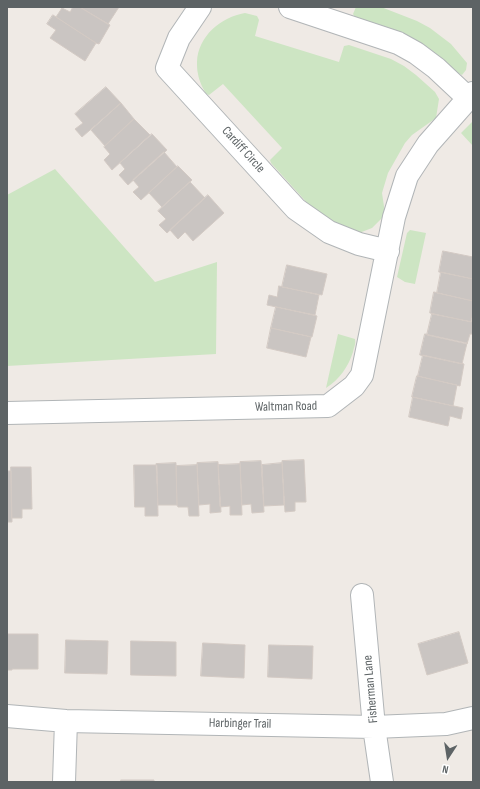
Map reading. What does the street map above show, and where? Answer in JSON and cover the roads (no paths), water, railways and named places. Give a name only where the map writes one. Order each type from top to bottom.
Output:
[{"type":"street","name":"Cardiff Circle","points":[[200,7],[179,38],[167,68],[296,209],[329,232],[359,244],[388,251]]},
{"type":"street","points":[[290,7],[398,43],[416,53],[470,95]]},
{"type":"street","name":"Waltman Road","points":[[7,413],[328,406],[354,386],[362,375],[394,217],[407,176],[428,144],[470,95]]},
{"type":"street","name":"Fisherman Lane","points":[[362,595],[374,726],[382,782]]},
{"type":"street","name":"Harbinger Trail","points":[[7,716],[66,721],[374,726],[446,724],[473,718]]},
{"type":"street","points":[[64,782],[66,721]]}]
